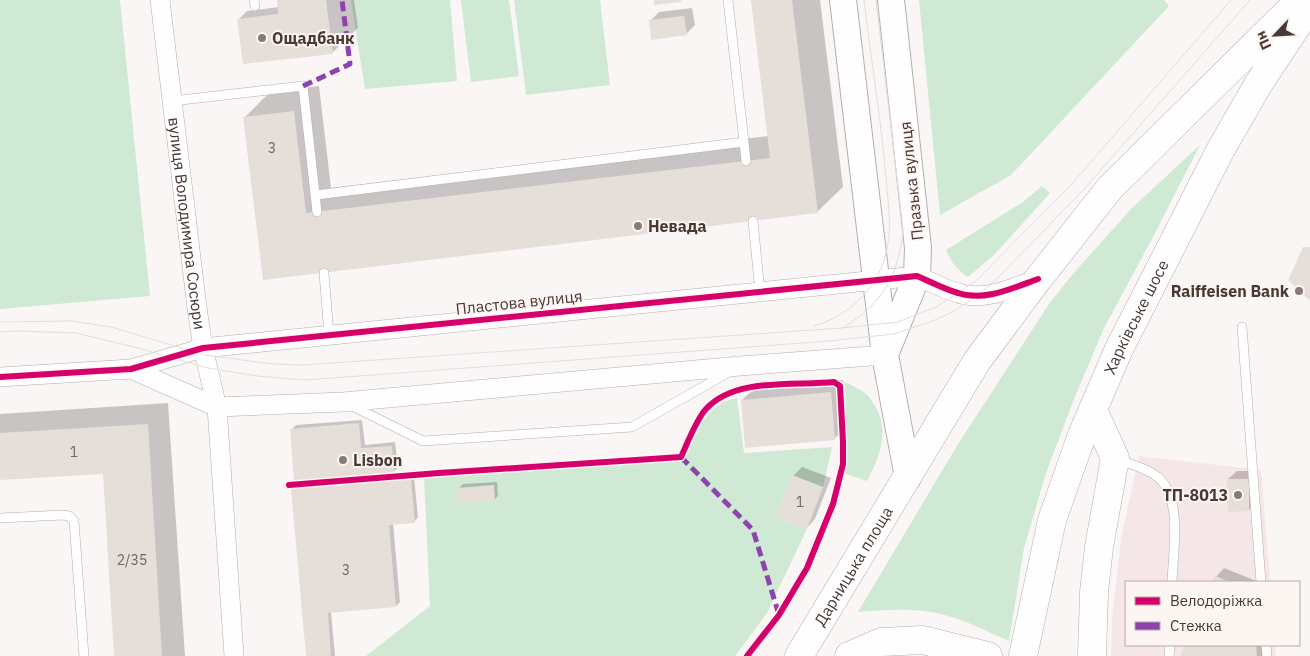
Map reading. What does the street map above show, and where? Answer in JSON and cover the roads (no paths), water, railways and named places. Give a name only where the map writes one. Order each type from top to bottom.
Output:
[{"type":"main road","points":[[908,477],[976,360],[1110,188],[1300,0]]},
{"type":"main road","name":"Харківське шосе","points":[[1023,656],[1052,520],[1082,434],[1119,349],[1221,149],[1259,83],[1310,5]]},
{"type":"main road","points":[[1092,656],[1094,592],[1099,546],[1115,458],[1093,410]]},
{"type":"main road","name":"Дарницька площа","points":[[799,656],[908,477]]},
{"type":"main road","points":[[849,656],[881,642],[923,640],[988,656]]},
{"type":"street","name":"вулиця Володимира Сосюри","points":[[160,0],[203,348],[217,407],[234,656]]},
{"type":"street","points":[[843,0],[885,356],[908,477]]},
{"type":"street","name":"Празька вулиця","points":[[885,356],[917,276],[918,248],[891,0]]},
{"type":"street","points":[[917,276],[958,294],[977,296],[1000,292],[1038,279]]},
{"type":"street","name":"Пластова вулиця","points":[[0,377],[131,369],[203,348],[917,276]]},
{"type":"street","name":"Пластова вулиця","points":[[131,369],[217,407],[343,402],[740,366],[885,356]]},
{"type":"lane","points":[[728,0],[746,161]]},
{"type":"lane","points":[[172,101],[304,86],[317,212]]},
{"type":"lane","points":[[316,196],[744,142]]},
{"type":"lane","points":[[753,221],[760,292]]},
{"type":"lane","points":[[324,272],[329,335]]},
{"type":"lane","points":[[1242,327],[1261,581]]},
{"type":"lane","points":[[343,402],[423,441],[632,427],[740,366]]},
{"type":"lane","points":[[1115,458],[1144,469],[1161,480],[1172,500],[1174,524],[1172,581]]},
{"type":"lane","points":[[0,518],[63,515],[69,516],[74,521],[84,656]]},
{"type":"tram line","points":[[814,326],[826,322],[849,309],[867,291],[874,281],[885,257],[889,237],[884,156],[864,0]]},
{"type":"tram line","points":[[843,328],[869,308],[886,287],[897,262],[903,230],[876,0]]},
{"type":"tram line","points":[[0,322],[72,321],[111,327],[205,355],[273,364],[303,365],[842,328],[898,322],[936,307],[976,281],[1071,185],[1231,0]]},
{"type":"tram line","points":[[0,332],[76,333],[208,368],[257,376],[305,380],[829,341],[894,334],[935,320],[954,311],[977,296],[1001,275],[1086,187],[1250,0]]},
{"type":"place","name":"Ощадбанк","points":[[262,38]]},
{"type":"place","name":"Невада","points":[[638,226]]},
{"type":"place","name":"Raiffeisen Bank","points":[[1299,291]]},
{"type":"place","name":"Lisbon","points":[[343,460]]},
{"type":"place","name":"ТП-8013","points":[[1238,495]]}]
